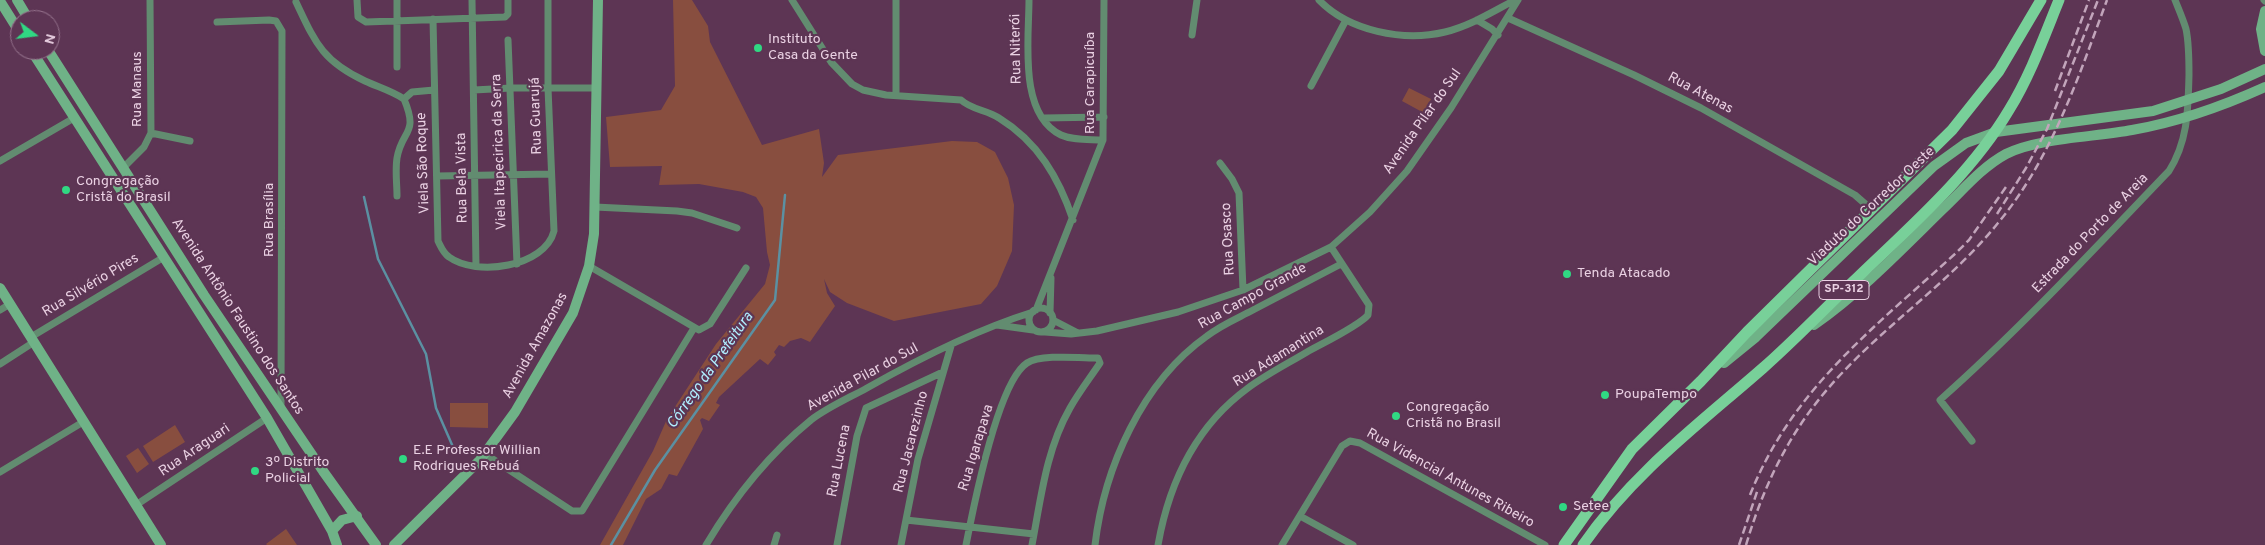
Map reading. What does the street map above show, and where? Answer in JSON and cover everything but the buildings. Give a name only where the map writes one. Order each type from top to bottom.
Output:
[{"type":"main road","name":"Avenida Amazonas","points":[[376,544],[396,543],[485,454],[515,412],[573,313],[589,266],[595,207],[598,0]]},
{"type":"main road","name":"SP-312","points":[[1564,545],[1632,449],[1747,332],[1876,212],[1968,112],[1999,71],[2041,0]]},
{"type":"main road","name":"SP-312","points":[[1583,545],[1630,486],[1661,456],[1800,334],[1934,203],[1989,139],[2009,110],[2024,81],[2059,0]]},
{"type":"main road","points":[[0,1],[10,17]]},
{"type":"main road","points":[[2265,11],[2261,29],[2265,51]]},
{"type":"main road","name":"Avenida Antônio Faustino dos Santos","points":[[37,60],[267,418],[332,531],[337,545]]},
{"type":"main road","name":"Avenida Antônio Faustino dos Santos","points":[[54,60],[281,410],[376,544]]},
{"type":"main road","name":"Viaduto do Corredor Oeste","points":[[1876,212],[1954,150],[1978,138],[2015,129],[2146,112],[2170,106],[2221,88],[2265,69]]},
{"type":"main road","points":[[1800,334],[1837,308],[1984,170],[2008,154],[2036,144],[2154,126],[2229,102],[2265,87]]},
{"type":"main road","points":[[0,288],[161,545]]},
{"type":"main road","points":[[332,531],[342,520],[356,516]]},
{"type":"street","name":"Rua Manaus","points":[[123,168],[144,147],[151,132],[150,0]]},
{"type":"street","points":[[357,0],[358,17],[363,21],[433,19],[472,14],[505,17],[508,14],[508,0]]},
{"type":"street","points":[[397,0],[397,67]]},
{"type":"street","name":"Rua Bela Vista","points":[[472,0],[476,266]]},
{"type":"street","name":"Rua Guarujá","points":[[517,264],[547,246],[554,232],[548,88],[548,0]]},
{"type":"street","points":[[792,0],[831,62],[852,84],[863,90],[886,95],[896,94],[961,100],[968,106],[994,115],[1008,123],[1050,166],[1063,190],[1073,220]]},
{"type":"street","points":[[896,0],[896,94]]},
{"type":"street","name":"Rua Niterói","points":[[1029,0],[1030,87],[1036,107],[1055,130],[1067,137],[1103,140]]},
{"type":"street","name":"Rua Carapicuíba","points":[[1034,311],[1051,276],[1103,140],[1104,0]]},
{"type":"street","points":[[1192,35],[1197,0]]},
{"type":"street","points":[[1319,0],[1335,15],[1346,20],[1389,34],[1413,36],[1444,32],[1477,20],[1517,0]]},
{"type":"street","name":"Avenida Pilar do Sul","points":[[994,324],[1044,332],[1078,334],[1150,320],[1243,290],[1331,247],[1370,212],[1407,171],[1451,108],[1498,35],[1517,0]]},
{"type":"street","name":"Estrada do Porto de Areia","points":[[1972,441],[1940,400],[1993,353],[2081,264],[2169,171],[2177,159],[2186,131],[2189,59],[2186,30],[2175,0]]},
{"type":"street","points":[[296,2],[319,48],[327,57],[345,71],[404,100],[410,120],[410,130],[399,149],[396,159],[397,196]]},
{"type":"street","name":"Rua Atenas","points":[[1508,18],[1634,74],[1701,108],[1855,195],[1876,212]]},
{"type":"street","name":"Viela São Roque","points":[[433,19],[438,241],[449,257],[460,263],[476,266]]},
{"type":"street","name":"Rua Brasília","points":[[217,22],[270,20],[276,21],[282,31],[281,410]]},
{"type":"street","points":[[1311,86],[1346,20]]},
{"type":"street","points":[[1477,20],[1498,35]]},
{"type":"street","name":"Viela Itapecirica da Serra","points":[[508,40],[512,88],[517,264]]},
{"type":"street","points":[[404,100],[412,92],[434,87]]},
{"type":"street","points":[[474,90],[597,88]]},
{"type":"street","points":[[1044,118],[1104,117]]},
{"type":"street","points":[[0,161],[74,118]]},
{"type":"street","points":[[151,132],[190,141]]},
{"type":"street","name":"Rua Osasco","points":[[1220,163],[1232,179],[1239,193],[1243,290]]},
{"type":"street","points":[[437,176],[551,174]]},
{"type":"street","points":[[595,207],[692,213],[737,228]]},
{"type":"street","points":[[1331,247],[1341,264]]},
{"type":"street","name":"Rua Silvério Pires","points":[[0,364],[32,339],[164,257]]},
{"type":"street","points":[[476,266],[495,267],[517,264]]},
{"type":"street","name":"Rua Adamantina","points":[[1158,545],[1169,499],[1178,473],[1208,426],[1248,388],[1366,318],[1369,311],[1368,305],[1341,264]]},
{"type":"street","name":"Rua Campo Grande","points":[[1097,545],[1101,511],[1123,443],[1136,417],[1176,363],[1193,346],[1215,330],[1341,264]]},
{"type":"street","points":[[589,266],[699,330],[710,324],[746,268]]},
{"type":"street","name":"Rua Carapicuíba","points":[[1051,276],[1052,316]]},
{"type":"street","points":[[0,310],[10,304]]},
{"type":"street","name":"Avenida Pilar do Sul","points":[[706,545],[722,519],[758,471],[812,420],[878,382],[994,324],[1034,311],[1044,309],[1078,334]]},
{"type":"street","points":[[1033,330],[1029,319],[1034,311]]},
{"type":"street","points":[[1044,332],[1051,327],[1052,316]]},
{"type":"street","points":[[485,454],[572,512],[582,511],[694,328]]},
{"type":"street","name":"Rua Jacarezinho","points":[[901,545],[918,459],[951,346]]},
{"type":"street","name":"Rua Igarapava","points":[[966,545],[990,441],[1006,396],[1025,364],[1042,359],[1100,359],[1100,363],[1070,408],[1051,454],[1040,494],[1034,534]]},
{"type":"street","name":"Rua Lucena","points":[[837,545],[857,436],[866,408],[943,372]]},
{"type":"street","name":"Rua Araguari","points":[[136,504],[267,418]]},
{"type":"street","points":[[0,472],[83,422]]},
{"type":"street","name":"Rua Videncial Antunes Ribeiro","points":[[1300,516],[1342,446],[1350,441],[1360,443],[1545,545]]},
{"type":"street","points":[[1282,545],[1300,516],[1353,545]]},
{"type":"street","points":[[906,520],[1034,534],[1032,545]]},
{"type":"street","points":[[774,545],[777,535]]},
{"type":"shaded area","points":[[673,0],[692,0],[708,26],[710,42],[762,145],[819,129],[824,163],[822,177],[838,155],[952,141],[977,142],[995,152],[1008,178],[1014,205],[1012,251],[997,286],[981,304],[894,321],[847,303],[830,292],[824,279],[827,293],[835,306],[810,342],[801,338],[790,341],[784,347],[779,345],[774,352],[776,355],[768,365],[760,359],[719,397],[716,403],[720,405],[709,421],[702,418],[700,420],[703,429],[677,476],[669,474],[661,489],[646,499],[623,545],[600,545],[653,451],[667,419],[716,344],[765,284],[770,265],[763,208],[756,197],[743,192],[699,184],[659,185],[662,166],[610,167],[606,117],[661,110],[675,86]]},
{"type":"shaded area","points":[[1409,88],[1431,99],[1424,113],[1402,101]]},
{"type":"shaded area","points":[[450,403],[488,403],[488,428],[450,427]]},
{"type":"shaded area","points":[[175,425],[185,442],[153,462],[143,446]]},
{"type":"shaded area","points":[[138,448],[149,464],[137,473],[126,456]]},
{"type":"shaded area","points":[[286,529],[297,545],[266,544]]},
{"type":"waterway","name":"Córrego da Prefeitura","points":[[611,545],[655,470],[775,300],[785,195]]},
{"type":"waterway","points":[[364,197],[378,259],[426,354],[436,408],[453,447]]},
{"type":"railway","points":[[2055,91],[2089,0]]},
{"type":"railway","points":[[1997,214],[2026,168],[2047,129],[2098,0]]},
{"type":"railway","points":[[1746,545],[1773,474],[1796,431],[1810,411],[1862,353],[1962,263],[1998,223],[2017,198],[2034,172],[2062,116],[2107,0]]},
{"type":"railway","points":[[1750,495],[1768,457],[1812,391],[1866,334],[1969,240],[2006,187]]},
{"type":"railway","points":[[1739,545],[1758,489]]},
{"type":"place","name":"Instituto Casa da Gente","points":[[758,48]]},
{"type":"place","name":"Congregação Cristã do Brasil","points":[[66,190]]},
{"type":"place","name":"Tenda Atacado","points":[[1567,274]]},
{"type":"place","name":"PoupaTempo","points":[[1605,395]]},
{"type":"place","name":"Congregação Cristã no Brasil","points":[[1396,416]]},
{"type":"place","name":"E.E Professor Willian Rodrigues Rebuá","points":[[403,459]]},
{"type":"place","name":"3º Distrito Policial","points":[[255,471]]},
{"type":"place","name":"Setee","points":[[1563,507]]}]
